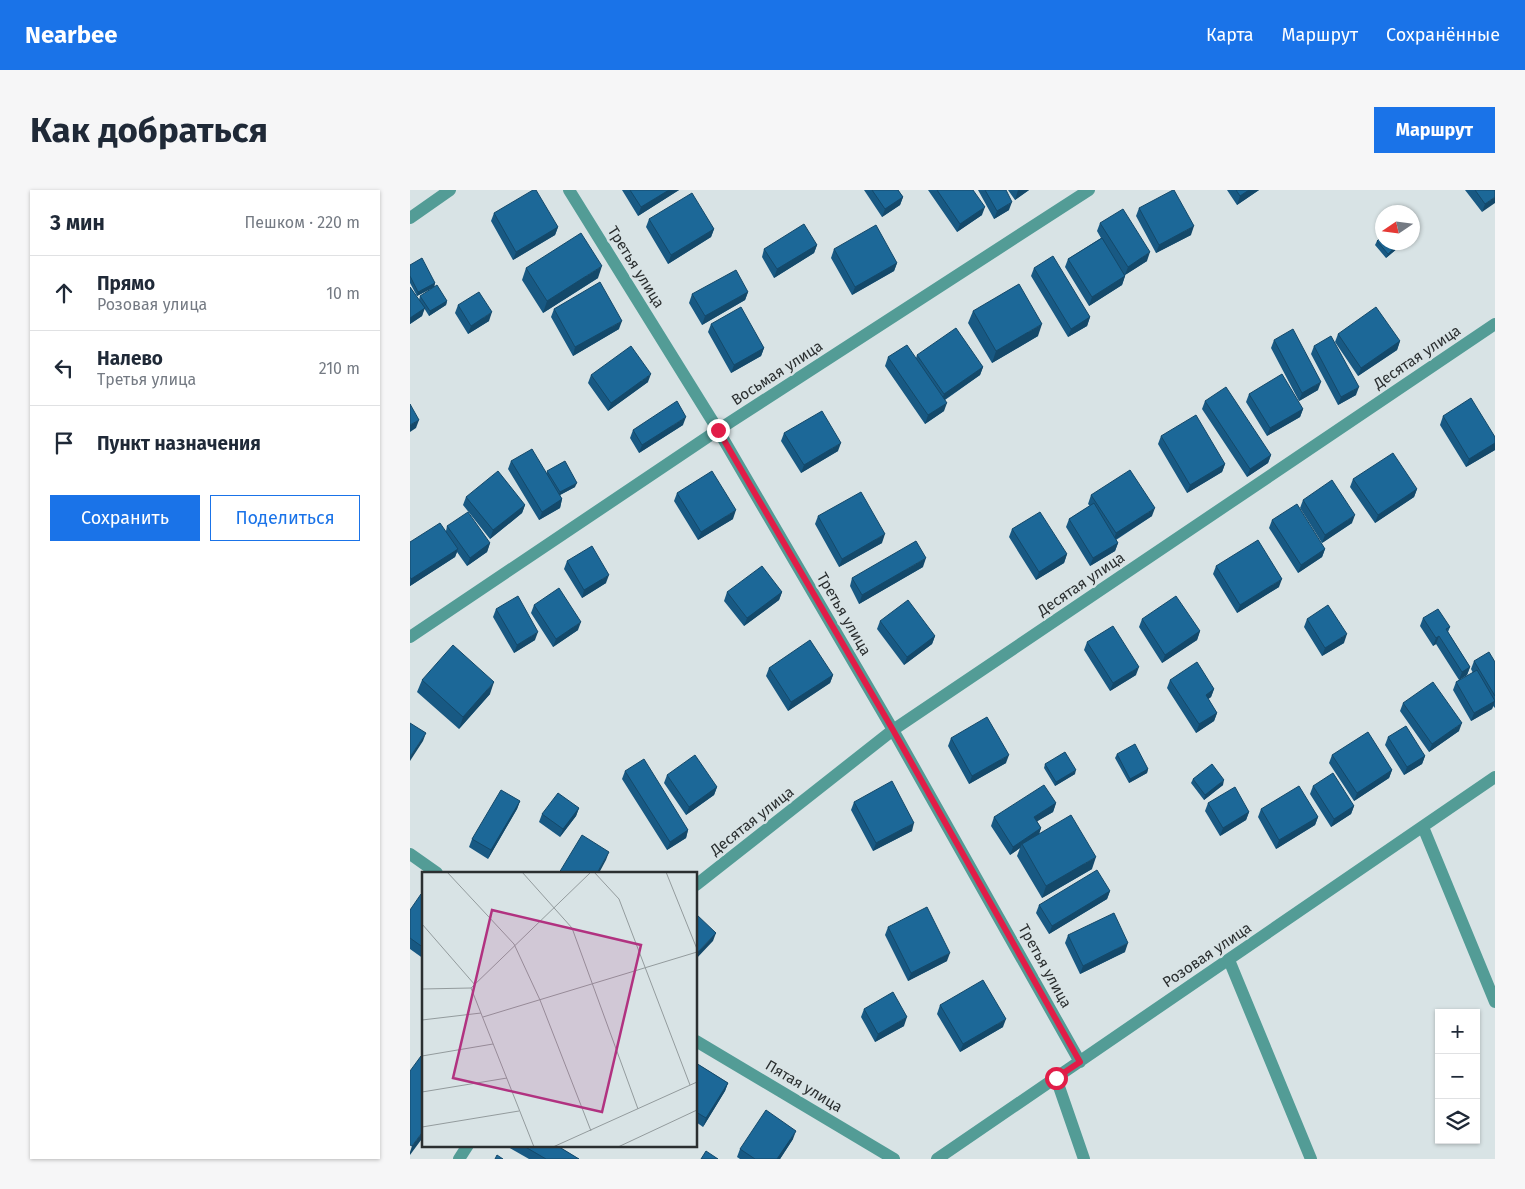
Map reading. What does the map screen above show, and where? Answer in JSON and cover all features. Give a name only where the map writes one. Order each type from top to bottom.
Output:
[{"type":"street","points":[[410,218],[450,190]]},
{"type":"street","name":"Третья улица","points":[[569,190],[718,430],[893,730],[1080,1062]]},
{"type":"street","name":"Восьмая улица","points":[[410,638],[718,430],[1089,190]]},
{"type":"street","name":"Десятая улица","points":[[698,883],[893,730],[1495,324]]},
{"type":"street","name":"Розовая улица","points":[[937,1159],[1495,777]]},
{"type":"street","points":[[1423,826],[1495,1002]]},
{"type":"street","points":[[410,854],[437,872]]},
{"type":"street","points":[[1229,960],[1311,1159]]},
{"type":"street","name":"Пятая улица","points":[[698,1042],[891,1158]]},
{"type":"street","points":[[1056,1078],[1084,1159]]},
{"type":"street","points":[[459,1159],[467,1146]]},
{"type":"building","points":[[536,190],[558,227],[516,252],[494,213]]},
{"type":"building","points":[[630,190],[669,190],[641,207]]},
{"type":"building","points":[[872,190],[898,190],[903,197],[885,209]]},
{"type":"building","points":[[937,190],[973,190],[985,207],[960,224]]},
{"type":"building","points":[[985,190],[1006,190],[1012,202],[997,211]]},
{"type":"building","points":[[1173,190],[1194,226],[1159,245],[1139,208]]},
{"type":"building","points":[[1236,190],[1249,190],[1240,196]]},
{"type":"building","points":[[1475,190],[1495,190],[1495,197],[1485,204]]},
{"type":"building","points":[[692,193],[714,229],[671,255],[649,219]]},
{"type":"building","points":[[1123,209],[1150,252],[1128,267],[1100,223]]},
{"type":"building","points":[[804,224],[817,245],[777,269],[764,249]]},
{"type":"building","points":[[876,225],[897,263],[855,287],[834,249]]},
{"type":"building","points":[[581,233],[602,266],[547,301],[526,268]]},
{"type":"building","points":[[1102,238],[1125,276],[1092,297],[1068,259]]},
{"type":"building","points":[[1053,256],[1090,317],[1071,329],[1034,268]]},
{"type":"building","points":[[422,258],[435,283],[418,292],[410,276],[410,265]]},
{"type":"building","points":[[736,270],[748,292],[705,316],[692,294]]},
{"type":"building","points":[[600,282],[622,321],[575,347],[554,309]]},
{"type":"building","points":[[1019,284],[1042,324],[996,351],[973,311]]},
{"type":"building","points":[[437,285],[447,301],[430,311],[420,296]]},
{"type":"building","points":[[410,287],[425,308],[410,318]]},
{"type":"building","points":[[479,292],[492,312],[471,326],[458,305]]},
{"type":"building","points":[[741,307],[764,348],[734,365],[711,324]]},
{"type":"building","points":[[1376,307],[1400,341],[1361,368],[1338,334]]},
{"type":"building","points":[[956,328],[983,367],[944,394],[917,355]]},
{"type":"building","points":[[1293,329],[1321,382],[1302,393],[1274,340]]},
{"type":"building","points":[[1331,336],[1359,387],[1341,397],[1314,346]]},
{"type":"building","points":[[907,345],[947,403],[928,415],[888,357]]},
{"type":"building","points":[[631,346],[651,374],[611,403],[591,375]]},
{"type":"building","points":[[1282,374],[1303,409],[1270,428],[1249,394]]},
{"type":"building","points":[[1226,387],[1271,455],[1250,469],[1205,401]]},
{"type":"building","points":[[1471,398],[1495,437],[1495,443],[1469,459],[1443,416]]},
{"type":"building","points":[[677,401],[686,417],[642,445],[633,430]]},
{"type":"building","points":[[410,404],[419,420],[410,425]]},
{"type":"building","points":[[822,411],[841,443],[804,465],[784,433]]},
{"type":"building","points":[[1196,415],[1225,464],[1190,485],[1161,436]]},
{"type":"building","points":[[532,449],[562,499],[542,512],[511,461]]},
{"type":"building","points":[[1393,453],[1417,489],[1378,515],[1353,479]]},
{"type":"building","points":[[565,461],[577,483],[560,492],[547,471]]},
{"type":"building","points":[[1130,470],[1155,508],[1116,533],[1091,495]]},
{"type":"building","points":[[498,471],[525,505],[493,530],[466,497]]},
{"type":"building","points":[[712,471],[736,510],[701,532],[677,493]]},
{"type":"building","points":[[1332,480],[1355,515],[1325,535],[1303,500]]},
{"type":"building","points":[[861,492],[885,534],[842,559],[818,516]]},
{"type":"building","points":[[1094,503],[1118,543],[1093,558],[1069,519]]},
{"type":"building","points":[[1297,504],[1325,549],[1301,565],[1272,520]]},
{"type":"building","points":[[468,512],[490,543],[470,558],[447,526]]},
{"type":"building","points":[[1040,512],[1067,554],[1039,572],[1012,529]]},
{"type":"building","points":[[440,523],[458,549],[411,579],[410,542]]},
{"type":"building","points":[[1258,540],[1282,579],[1240,605],[1216,566]]},
{"type":"building","points":[[916,541],[926,558],[862,595],[852,578]]},
{"type":"building","points":[[592,546],[609,575],[584,590],[567,561]]},
{"type":"building","points":[[762,566],[782,592],[747,618],[727,592]]},
{"type":"building","points":[[559,588],[581,622],[556,639],[534,605]]},
{"type":"building","points":[[518,596],[538,632],[517,645],[496,609]]},
{"type":"building","points":[[1176,596],[1200,631],[1165,655],[1142,619]]},
{"type":"building","points":[[908,600],[935,636],[907,657],[880,621]]},
{"type":"building","points":[[1328,605],[1347,634],[1325,648],[1307,619]]},
{"type":"building","points":[[1438,609],[1450,627],[1446,629],[1470,667],[1462,672],[1439,636],[1436,638],[1423,618]]},
{"type":"building","points":[[1113,626],[1139,667],[1113,683],[1087,642]]},
{"type":"building","points":[[810,640],[833,675],[791,702],[769,668]]},
{"type":"building","points":[[453,645],[494,682],[463,717],[422,680]]},
{"type":"building","points":[[1489,652],[1495,662],[1495,696],[1474,661]]},
{"type":"building","points":[[1197,662],[1214,689],[1206,695],[1217,713],[1199,724],[1170,680]]},
{"type":"building","points":[[1477,670],[1495,701],[1474,713],[1456,682]]},
{"type":"building","points":[[1433,682],[1462,723],[1432,744],[1403,703]]},
{"type":"building","points":[[987,717],[1009,755],[972,776],[951,738]]},
{"type":"building","points":[[410,723],[426,733],[410,757]]},
{"type":"building","points":[[1406,726],[1425,756],[1407,767],[1388,737]]},
{"type":"building","points":[[1368,732],[1392,770],[1357,793],[1332,755]]},
{"type":"building","points":[[1135,744],[1148,769],[1130,779],[1117,754]]},
{"type":"building","points":[[1065,752],[1076,770],[1056,782],[1045,764]]},
{"type":"building","points":[[695,755],[717,787],[689,807],[667,775]]},
{"type":"building","points":[[644,759],[688,830],[670,842],[625,771]]},
{"type":"building","points":[[1212,764],[1224,780],[1205,795],[1193,779]]},
{"type":"building","points":[[1333,773],[1354,806],[1334,819],[1313,786]]},
{"type":"building","points":[[892,781],[914,823],[876,843],[854,802]]},
{"type":"building","points":[[1044,785],[1056,803],[1034,817],[1041,828],[1013,847],[994,817]]},
{"type":"building","points":[[1299,786],[1318,817],[1279,840],[1261,809]]},
{"type":"building","points":[[1235,787],[1249,812],[1223,828],[1208,803]]},
{"type":"building","points":[[501,790],[520,801],[491,850],[472,839]]},
{"type":"building","points":[[558,793],[579,808],[563,829],[542,814]]},
{"type":"building","points":[[1071,815],[1096,857],[1046,886],[1022,844]]},
{"type":"building","points":[[582,835],[609,852],[598,872],[560,872]]},
{"type":"building","points":[[1097,870],[1110,891],[1052,926],[1039,905]]},
{"type":"building","points":[[422,895],[422,947],[410,938],[410,910]]},
{"type":"building","points":[[927,907],[950,953],[911,973],[888,927]]},
{"type":"building","points":[[1114,913],[1128,943],[1083,966],[1068,935]]},
{"type":"building","points":[[698,916],[716,933],[698,952]]},
{"type":"building","points":[[983,980],[1006,1019],[963,1044],[940,1005]]},
{"type":"building","points":[[893,992],[907,1017],[878,1034],[864,1009]]},
{"type":"building","points":[[421,1056],[422,1133],[412,1146],[410,1145],[410,1071]]},
{"type":"building","points":[[698,1064],[728,1083],[706,1118],[698,1113]]},
{"type":"building","points":[[766,1110],[796,1131],[777,1159],[755,1159],[740,1149]]},
{"type":"building","points":[[524,1146],[558,1146],[579,1159],[546,1159]]},
{"type":"building","points":[[706,1151],[718,1159],[701,1159]]},
{"type":"building","points":[[497,1155],[503,1159],[495,1159]]},
{"type":"route","points":[[718,430],[893,730],[1080,1062],[1056,1078]]}]
